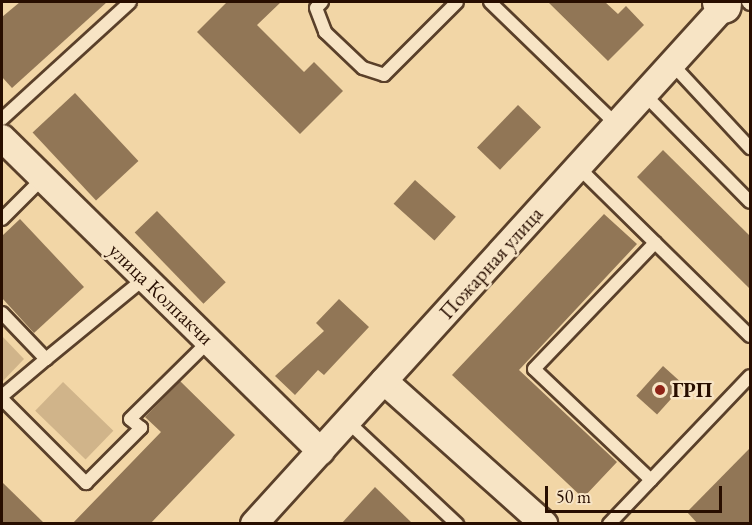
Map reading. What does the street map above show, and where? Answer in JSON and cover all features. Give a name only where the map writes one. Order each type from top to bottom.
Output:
[{"type":"street","name":"Пожарная улица","points":[[254,524],[616,124],[734,3]]},
{"type":"street","name":"улица Колпакчи","points":[[2,138],[321,451]]},
{"type":"street","points":[[384,381],[544,524]]},
{"type":"lane","points":[[2,120],[130,2]]},
{"type":"lane","points":[[322,2],[316,8],[325,32],[363,68],[384,75],[457,2]]},
{"type":"lane","points":[[490,2],[616,124]]},
{"type":"lane","points":[[672,64],[750,148]]},
{"type":"lane","points":[[644,94],[750,202]]},
{"type":"lane","points":[[578,167],[750,336]]},
{"type":"lane","points":[[2,219],[43,178]]},
{"type":"lane","points":[[651,480],[534,369],[655,243]]},
{"type":"lane","points":[[145,278],[2,398],[86,483],[141,428],[130,419],[209,341]]},
{"type":"lane","points":[[2,313],[46,359]]},
{"type":"lane","points":[[609,524],[750,376]]},
{"type":"lane","points":[[347,421],[457,524]]},
{"type":"shaded area","points":[[2,336],[24,359],[2,382]]},
{"type":"shaded area","points":[[63,382],[113,431],[86,459],[35,411]]},
{"type":"building","points":[[20,2],[107,2],[12,88],[2,77],[2,17]]},
{"type":"building","points":[[227,2],[281,2],[257,25],[304,72],[314,62],[343,91],[300,134],[197,32]]},
{"type":"building","points":[[548,2],[605,2],[618,14],[626,6],[644,25],[608,61]]},
{"type":"building","points":[[75,93],[138,161],[96,201],[33,133]]},
{"type":"building","points":[[518,105],[541,127],[500,170],[477,147]]},
{"type":"building","points":[[663,150],[750,236],[750,289],[637,177]]},
{"type":"building","points":[[415,180],[456,217],[434,241],[394,204]]},
{"type":"building","points":[[157,211],[226,282],[203,304],[135,233]]},
{"type":"building","points":[[604,214],[637,244],[519,370],[617,462],[583,498],[452,375]]},
{"type":"building","points":[[20,219],[84,287],[34,333],[2,298],[2,236]]},
{"type":"building","points":[[339,299],[369,327],[324,375],[318,370],[295,395],[275,376],[324,331],[316,323]]},
{"type":"building","name":"ГРП","points":[[663,366],[684,385],[657,414],[636,396]]},
{"type":"building","points":[[180,381],[235,435],[150,524],[72,524],[161,432],[145,417]]},
{"type":"building","points":[[750,448],[750,524],[698,524],[687,512]]},
{"type":"building","points":[[2,482],[45,524],[2,524]]},
{"type":"building","points":[[375,487],[413,524],[341,524]]},
{"type":"place","name":"ГРП","points":[[660,390]]}]
